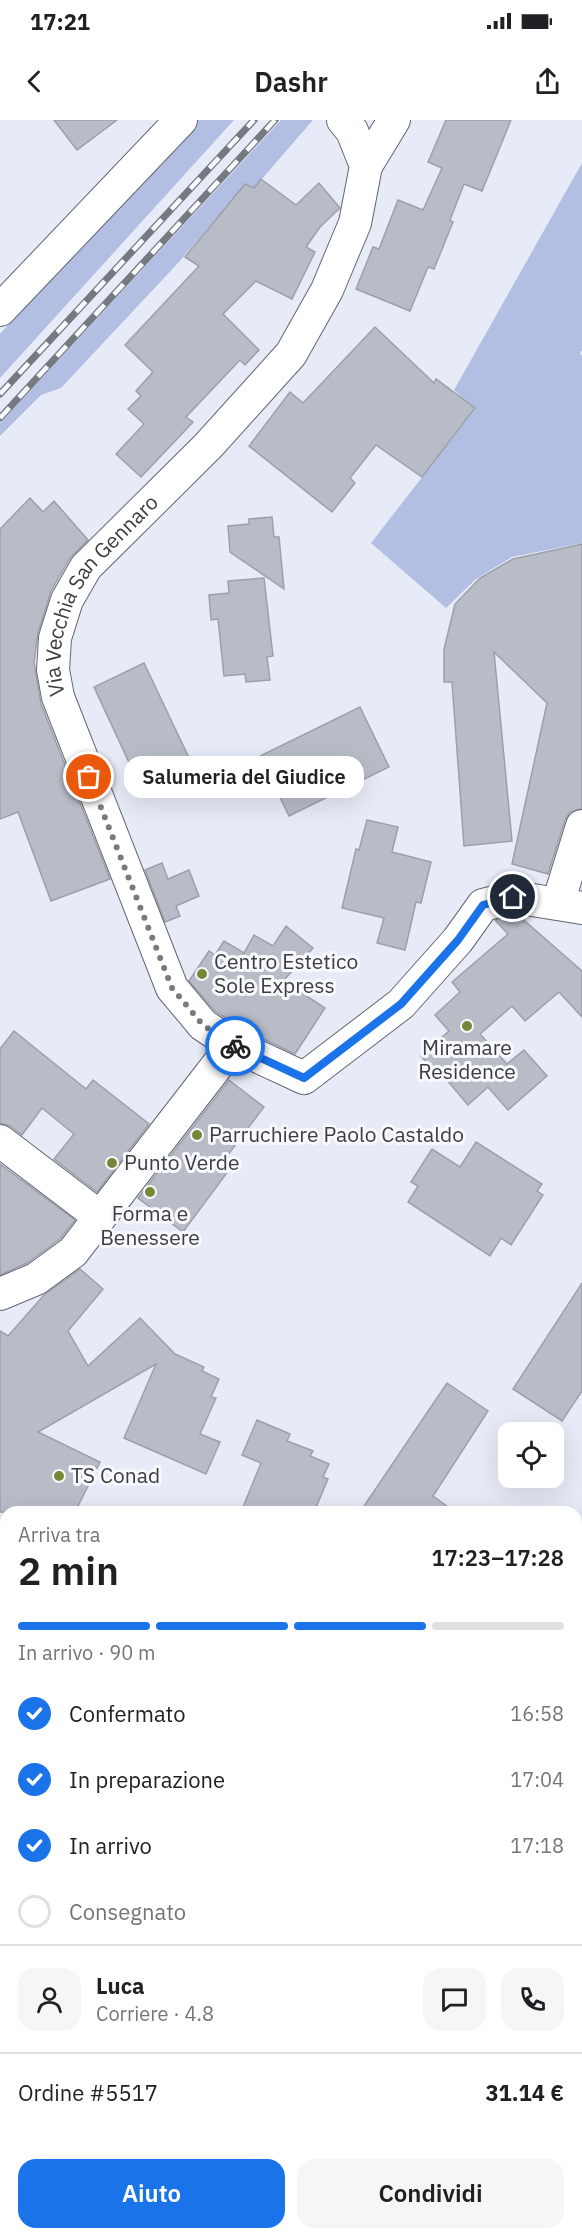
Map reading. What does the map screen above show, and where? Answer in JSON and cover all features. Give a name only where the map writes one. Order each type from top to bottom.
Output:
[{"type":"street","points":[[0,310],[181,120]]},
{"type":"street","points":[[343,120],[352,131],[366,166]]},
{"type":"street","points":[[366,166],[394,120]]},
{"type":"street","name":"Via Vecchia San Gennaro","points":[[366,166],[355,223],[327,290],[291,354],[208,446],[86,567],[67,600],[55,639],[53,670],[58,697],[172,988],[203,1025],[233,1045],[304,1078],[401,1004],[458,940],[483,905],[513,897],[570,906]]},
{"type":"street","points":[[570,906],[582,826]]},
{"type":"street","points":[[0,1294],[36,1279],[73,1252],[233,1045]]},
{"type":"street","points":[[0,1141],[100,1216]]},
{"type":"shaded area","points":[[195,120],[234,120],[0,378],[0,334]]},
{"type":"shaded area","points":[[281,120],[313,120],[254,188],[245,184],[179,262],[61,388],[41,395],[0,436],[0,423]]},
{"type":"shaded area","points":[[582,163],[582,350],[580,353],[582,356],[582,543],[512,557],[476,579],[446,608],[371,543],[475,409],[454,390]]},
{"type":"building","points":[[54,120],[117,120],[77,150]]},
{"type":"building","points":[[446,120],[511,120],[482,191],[464,184],[450,220],[453,222],[434,269],[428,267],[410,311],[356,289],[373,247],[379,249],[398,200],[423,210],[442,168],[428,162]]},
{"type":"building","points":[[261,179],[296,205],[319,183],[340,208],[320,227],[306,247],[315,252],[292,299],[256,281],[223,314],[259,350],[245,365],[240,360],[186,417],[193,422],[141,477],[116,454],[144,424],[128,409],[141,396],[136,391],[153,372],[125,345],[199,266],[185,257],[245,184],[254,188]]},
{"type":"building","points":[[375,327],[434,383],[436,379],[475,408],[422,477],[376,445],[350,478],[355,483],[332,512],[249,446],[290,392],[303,403]]},
{"type":"building","points":[[30,498],[43,512],[54,501],[88,540],[70,558],[51,591],[38,633],[34,662],[41,704],[110,879],[51,901],[18,812],[0,819],[0,529]]},
{"type":"building","points":[[272,517],[274,537],[279,537],[284,589],[230,552],[228,526],[249,524],[249,519]]},
{"type":"building","points":[[582,544],[582,809],[570,812],[565,820],[548,874],[512,864],[547,703],[494,652],[512,841],[464,846],[452,682],[444,682],[444,649],[455,604],[480,578],[513,559]]},
{"type":"building","points":[[264,578],[273,656],[267,657],[270,680],[246,682],[245,674],[224,676],[218,619],[211,620],[209,595],[229,593],[228,581]]},
{"type":"building","points":[[144,663],[190,760],[139,784],[94,687]]},
{"type":"building","points":[[360,707],[389,767],[289,816],[260,756]]},
{"type":"building","points":[[367,820],[398,827],[392,852],[431,862],[421,903],[416,902],[405,950],[377,943],[384,918],[342,908],[356,849],[359,850]]},
{"type":"building","points":[[162,863],[168,879],[189,870],[199,896],[176,906],[180,916],[165,922],[145,870]]},
{"type":"building","name":"Miramare Residence","points":[[515,915],[582,971],[582,1017],[559,992],[525,1021],[512,1006],[480,1034],[507,1064],[524,1050],[547,1076],[508,1110],[488,1087],[468,1105],[440,1072],[437,1075],[421,1056],[449,1031],[435,1015],[460,992],[452,982],[508,934],[495,920]]},
{"type":"building","points":[[286,926],[313,948],[283,981],[325,1008],[295,1054],[242,1029],[215,1011],[189,981],[209,951],[215,955],[224,941],[244,953],[254,935],[273,946]]},
{"type":"building","points":[[14,1031],[86,1089],[93,1080],[149,1124],[97,1192],[54,1159],[74,1134],[42,1108],[22,1135],[10,1126],[0,1123],[0,1049]]},
{"type":"building","points":[[229,1080],[264,1107],[224,1160],[232,1166],[183,1232],[138,1198]]},
{"type":"building","points":[[476,1142],[542,1184],[537,1191],[543,1195],[511,1245],[501,1238],[490,1256],[408,1202],[418,1186],[411,1182],[432,1149],[460,1167]]},
{"type":"building","points":[[0,1164],[75,1220],[60,1239],[27,1263],[0,1275]]},
{"type":"building","points":[[80,1269],[103,1289],[68,1331],[88,1366],[140,1318],[175,1354],[204,1367],[202,1371],[219,1379],[211,1397],[216,1398],[200,1434],[220,1442],[206,1474],[124,1438],[156,1364],[38,1432],[100,1462],[78,1506],[0,1506],[0,1331],[8,1336],[44,1295]]},
{"type":"building","points":[[582,1283],[582,1391],[562,1421],[513,1389]]},
{"type":"building","points":[[447,1383],[488,1411],[433,1496],[447,1506],[364,1506]]},
{"type":"building","points":[[257,1420],[290,1434],[287,1441],[313,1451],[310,1456],[329,1464],[323,1477],[328,1479],[317,1506],[243,1506],[261,1463],[242,1455]]},
{"type":"railway","points":[[0,394],[254,120]]},
{"type":"railway","points":[[0,418],[275,120]]},
{"type":"way so far","points":[[89,777],[172,988],[203,1025],[235,1046]]},
{"type":"place","name":"Salumeria del Giudice","points":[[89,777]]},
{"type":"place","name":"Centro Estetico Sole Express","points":[[202,974]]},
{"type":"place","name":"Miramare Residence","points":[[467,1026]]},
{"type":"place","name":"Parruchiere Paolo Castaldo","points":[[197,1135]]},
{"type":"place","name":"Punto Verde","points":[[112,1163]]},
{"type":"place","name":"Forma e Benessere","points":[[150,1192]]},
{"type":"place","name":"TS Conad","points":[[59,1476]]},
{"type":"route","points":[[235,1046],[304,1078],[401,1004],[458,940],[483,905],[513,897]]}]
